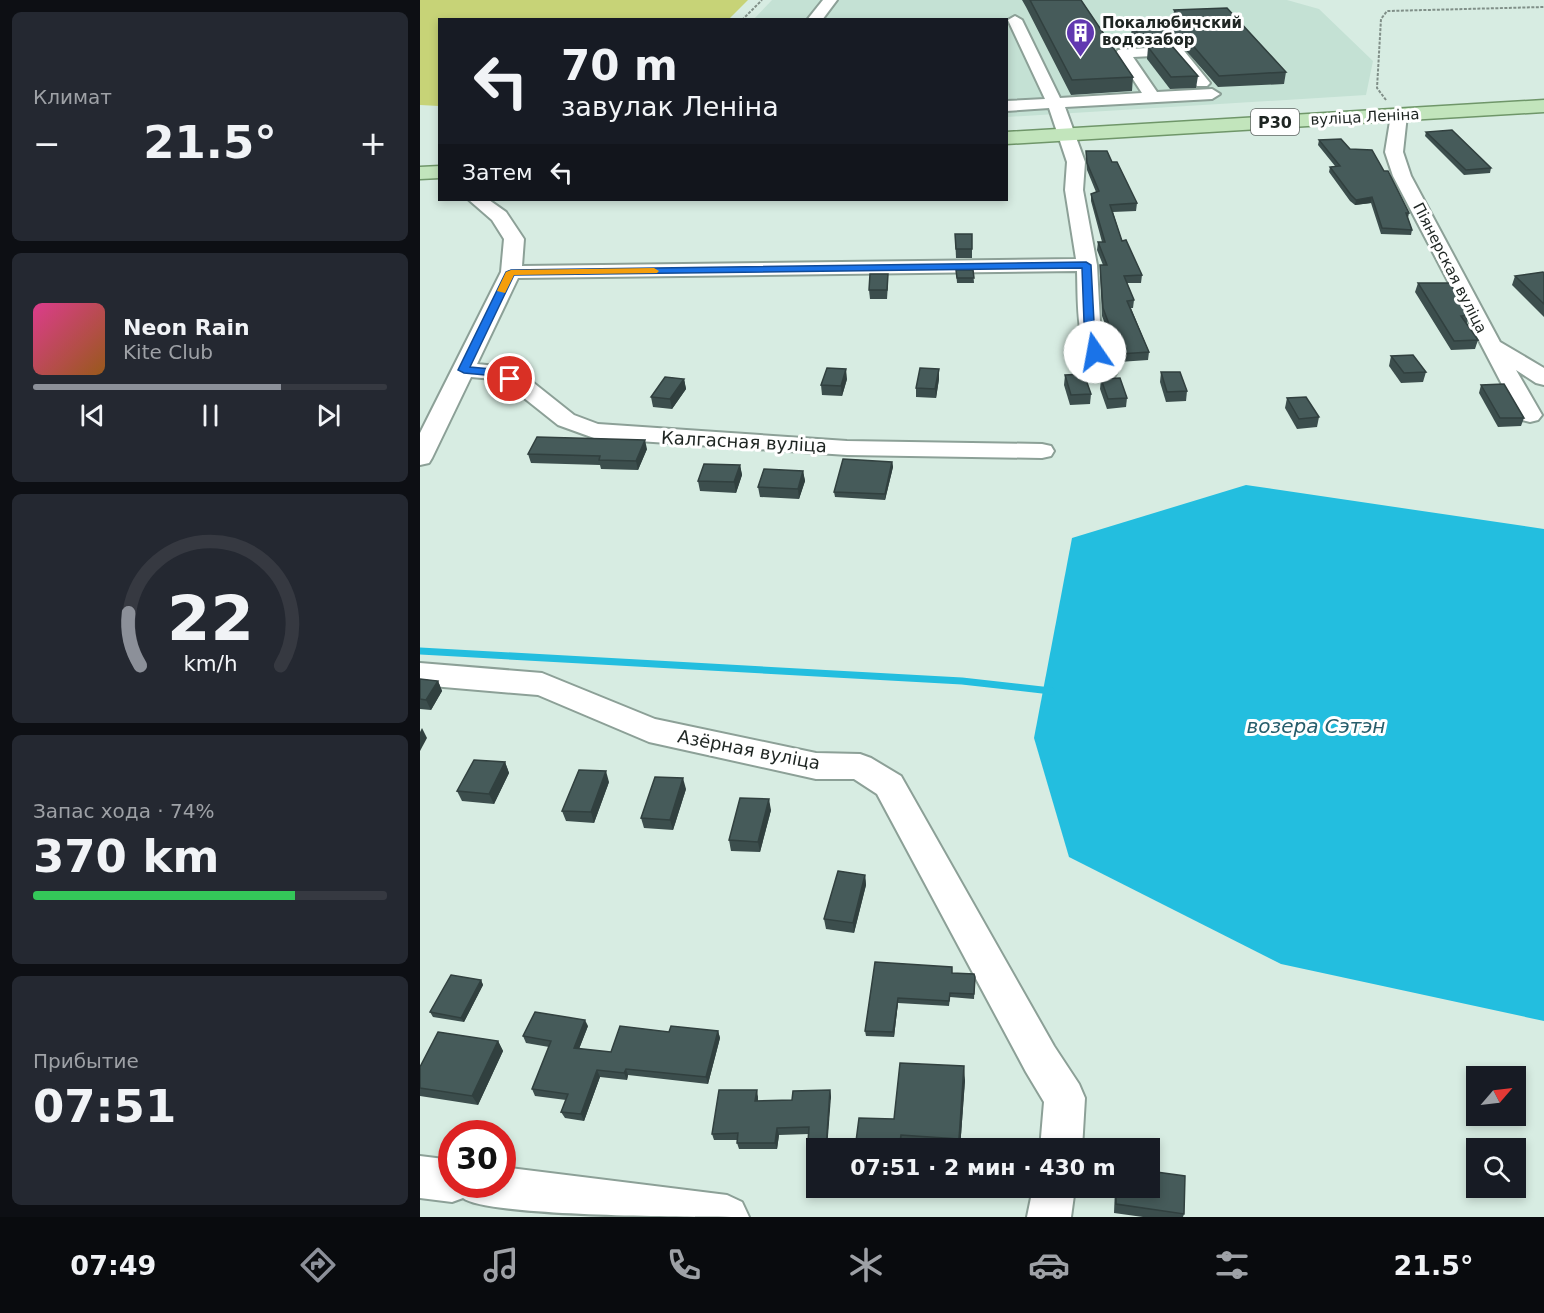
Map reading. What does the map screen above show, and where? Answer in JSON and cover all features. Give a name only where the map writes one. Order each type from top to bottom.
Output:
[{"type":"main road","name":"вуліца Леніна","points":[[1008,138],[1544,106]]},
{"type":"main road","points":[[420,173],[438,172]]},
{"type":"street","points":[[816,18],[830,0]]},
{"type":"street","points":[[1015,20],[1054,103],[1076,162],[1074,190],[1086,265],[1089,322],[1095,352],[1106,372]]},
{"type":"street","points":[[1008,106],[1152,97],[1216,99],[1176,50],[1123,53],[1152,97]]},
{"type":"street","name":"Піянерская вуліца","points":[[1399,115],[1394,152],[1402,176],[1530,415]]},
{"type":"street","points":[[420,458],[511,272],[514,239],[499,216],[479,201]]},
{"type":"street","points":[[511,272],[1086,265]]},
{"type":"street","points":[[1490,344],[1544,378]]},
{"type":"street","name":"Калгасная вуліца","points":[[464,370],[498,372],[522,385],[566,420],[594,431],[847,448],[1042,451]]},
{"type":"street","name":"Азёрная вуліца","points":[[420,674],[542,684],[649,730],[816,766],[860,766],[889,785],[1040,1059],[1065,1098],[1062,1138]]},
{"type":"street","points":[[420,1177],[438,1179]]},
{"type":"street","points":[[516,1190],[727,1217]]},
{"type":"street","points":[[1049,1217],[1052,1198]]},
{"type":"path","points":[[744,18],[762,0]]},
{"type":"path","points":[[1399,115],[1377,88],[1381,19],[1387,11],[1544,7]]},
{"type":"shaded area","points":[[772,0],[1287,0],[1319,9],[1373,61],[1366,95],[1008,117],[1008,18],[755,18]]},
{"type":"green space","points":[[420,0],[748,0],[730,18],[438,18],[438,106],[420,105]]},
{"type":"water","name":"возера Сэтэн","points":[[1246,485],[1544,529],[1544,1021],[1281,964],[1069,857],[1034,738],[1072,538]]},
{"type":"building","name":"Покалюбичский водозабор","points":[[1030,0],[1081,0],[1133,77],[1072,80]]},
{"type":"building","points":[[1227,8],[1286,72],[1219,76],[1183,34],[1139,35],[1132,25],[1183,22],[1174,10]]},
{"type":"building","points":[[1172,46],[1198,76],[1171,77],[1148,47]]},
{"type":"building","points":[[1452,130],[1491,168],[1466,170],[1426,132]]},
{"type":"building","points":[[1341,139],[1350,149],[1372,150],[1384,171],[1388,171],[1409,213],[1406,213],[1412,230],[1382,228],[1372,197],[1356,200],[1351,195],[1330,167],[1340,166],[1319,140]]},
{"type":"building","points":[[1086,151],[1107,151],[1112,162],[1117,162],[1137,203],[1110,205],[1122,241],[1126,240],[1142,275],[1124,276],[1134,300],[1127,301],[1149,352],[1120,354],[1103,308],[1100,265],[1107,265],[1098,242],[1105,242],[1091,194],[1099,191],[1087,163]]},
{"type":"building","points":[[955,234],[972,234],[972,249],[956,249]]},
{"type":"building","points":[[956,270],[973,270],[974,278],[957,278]]},
{"type":"building","points":[[1544,273],[1544,304],[1515,276]]},
{"type":"building","points":[[870,274],[888,274],[887,290],[869,290]]},
{"type":"building","points":[[1418,283],[1450,283],[1469,315],[1461,316],[1478,340],[1454,341]]},
{"type":"building","points":[[1413,355],[1426,372],[1404,373],[1391,356]]},
{"type":"building","points":[[827,368],[846,369],[841,386],[821,385]]},
{"type":"building","points":[[920,368],[939,369],[935,389],[916,388]]},
{"type":"building","points":[[1161,372],[1180,372],[1187,391],[1167,392]]},
{"type":"building","points":[[1084,374],[1091,394],[1071,395],[1065,375]]},
{"type":"building","points":[[665,377],[684,379],[670,399],[651,397]]},
{"type":"building","points":[[1120,378],[1127,398],[1108,399],[1101,379]]},
{"type":"building","points":[[1504,384],[1524,418],[1500,418],[1481,385]]},
{"type":"building","points":[[1306,397],[1319,417],[1299,419],[1287,398]]},
{"type":"building","points":[[537,437],[645,440],[636,461],[599,460],[600,456],[528,454]]},
{"type":"building","points":[[843,459],[892,462],[885,494],[834,492]]},
{"type":"building","points":[[704,464],[740,465],[734,482],[698,481]]},
{"type":"building","points":[[764,469],[803,471],[798,489],[758,487]]},
{"type":"building","points":[[420,679],[438,681],[426,700],[420,699]]},
{"type":"building","points":[[474,760],[505,762],[489,794],[457,791]]},
{"type":"building","points":[[579,770],[606,771],[591,812],[562,811]]},
{"type":"building","points":[[655,777],[683,778],[670,820],[641,818]]},
{"type":"building","points":[[740,798],[769,799],[758,842],[729,840]]},
{"type":"building","points":[[838,871],[865,875],[853,923],[824,919]]},
{"type":"building","points":[[875,962],[952,967],[952,973],[974,974],[974,994],[950,993],[949,1001],[898,998],[893,1032],[865,1031]]},
{"type":"building","points":[[451,975],[481,980],[461,1018],[430,1012]]},
{"type":"building","points":[[535,1012],[585,1020],[574,1048],[611,1052],[620,1026],[669,1032],[671,1026],[718,1031],[706,1077],[626,1069],[624,1073],[597,1070],[581,1114],[561,1112],[568,1094],[532,1089],[551,1041],[523,1036]]},
{"type":"building","points":[[438,1032],[498,1041],[472,1096],[420,1088],[420,1067]]},
{"type":"building","points":[[900,1063],[964,1066],[959,1138],[901,1135],[901,1138],[856,1138],[859,1118],[894,1119]]},
{"type":"building","points":[[719,1090],[757,1090],[755,1101],[792,1100],[793,1091],[830,1090],[827,1138],[808,1138],[809,1127],[777,1128],[775,1143],[737,1143],[738,1133],[712,1134]]},
{"type":"building","points":[[1160,1173],[1185,1176],[1184,1214],[1116,1204],[1116,1198],[1160,1198]]},
{"type":"waterway","points":[[420,651],[962,681],[1051,691]]},
{"type":"slow traffic","points":[[502,291],[511,272],[654,271]]},
{"type":"place","name":"Покалюбичский водозабор","points":[[1081,58]]},
{"type":"route","points":[[510,379],[498,372],[464,370],[511,272],[1086,265],[1089,322],[1095,352]]}]
